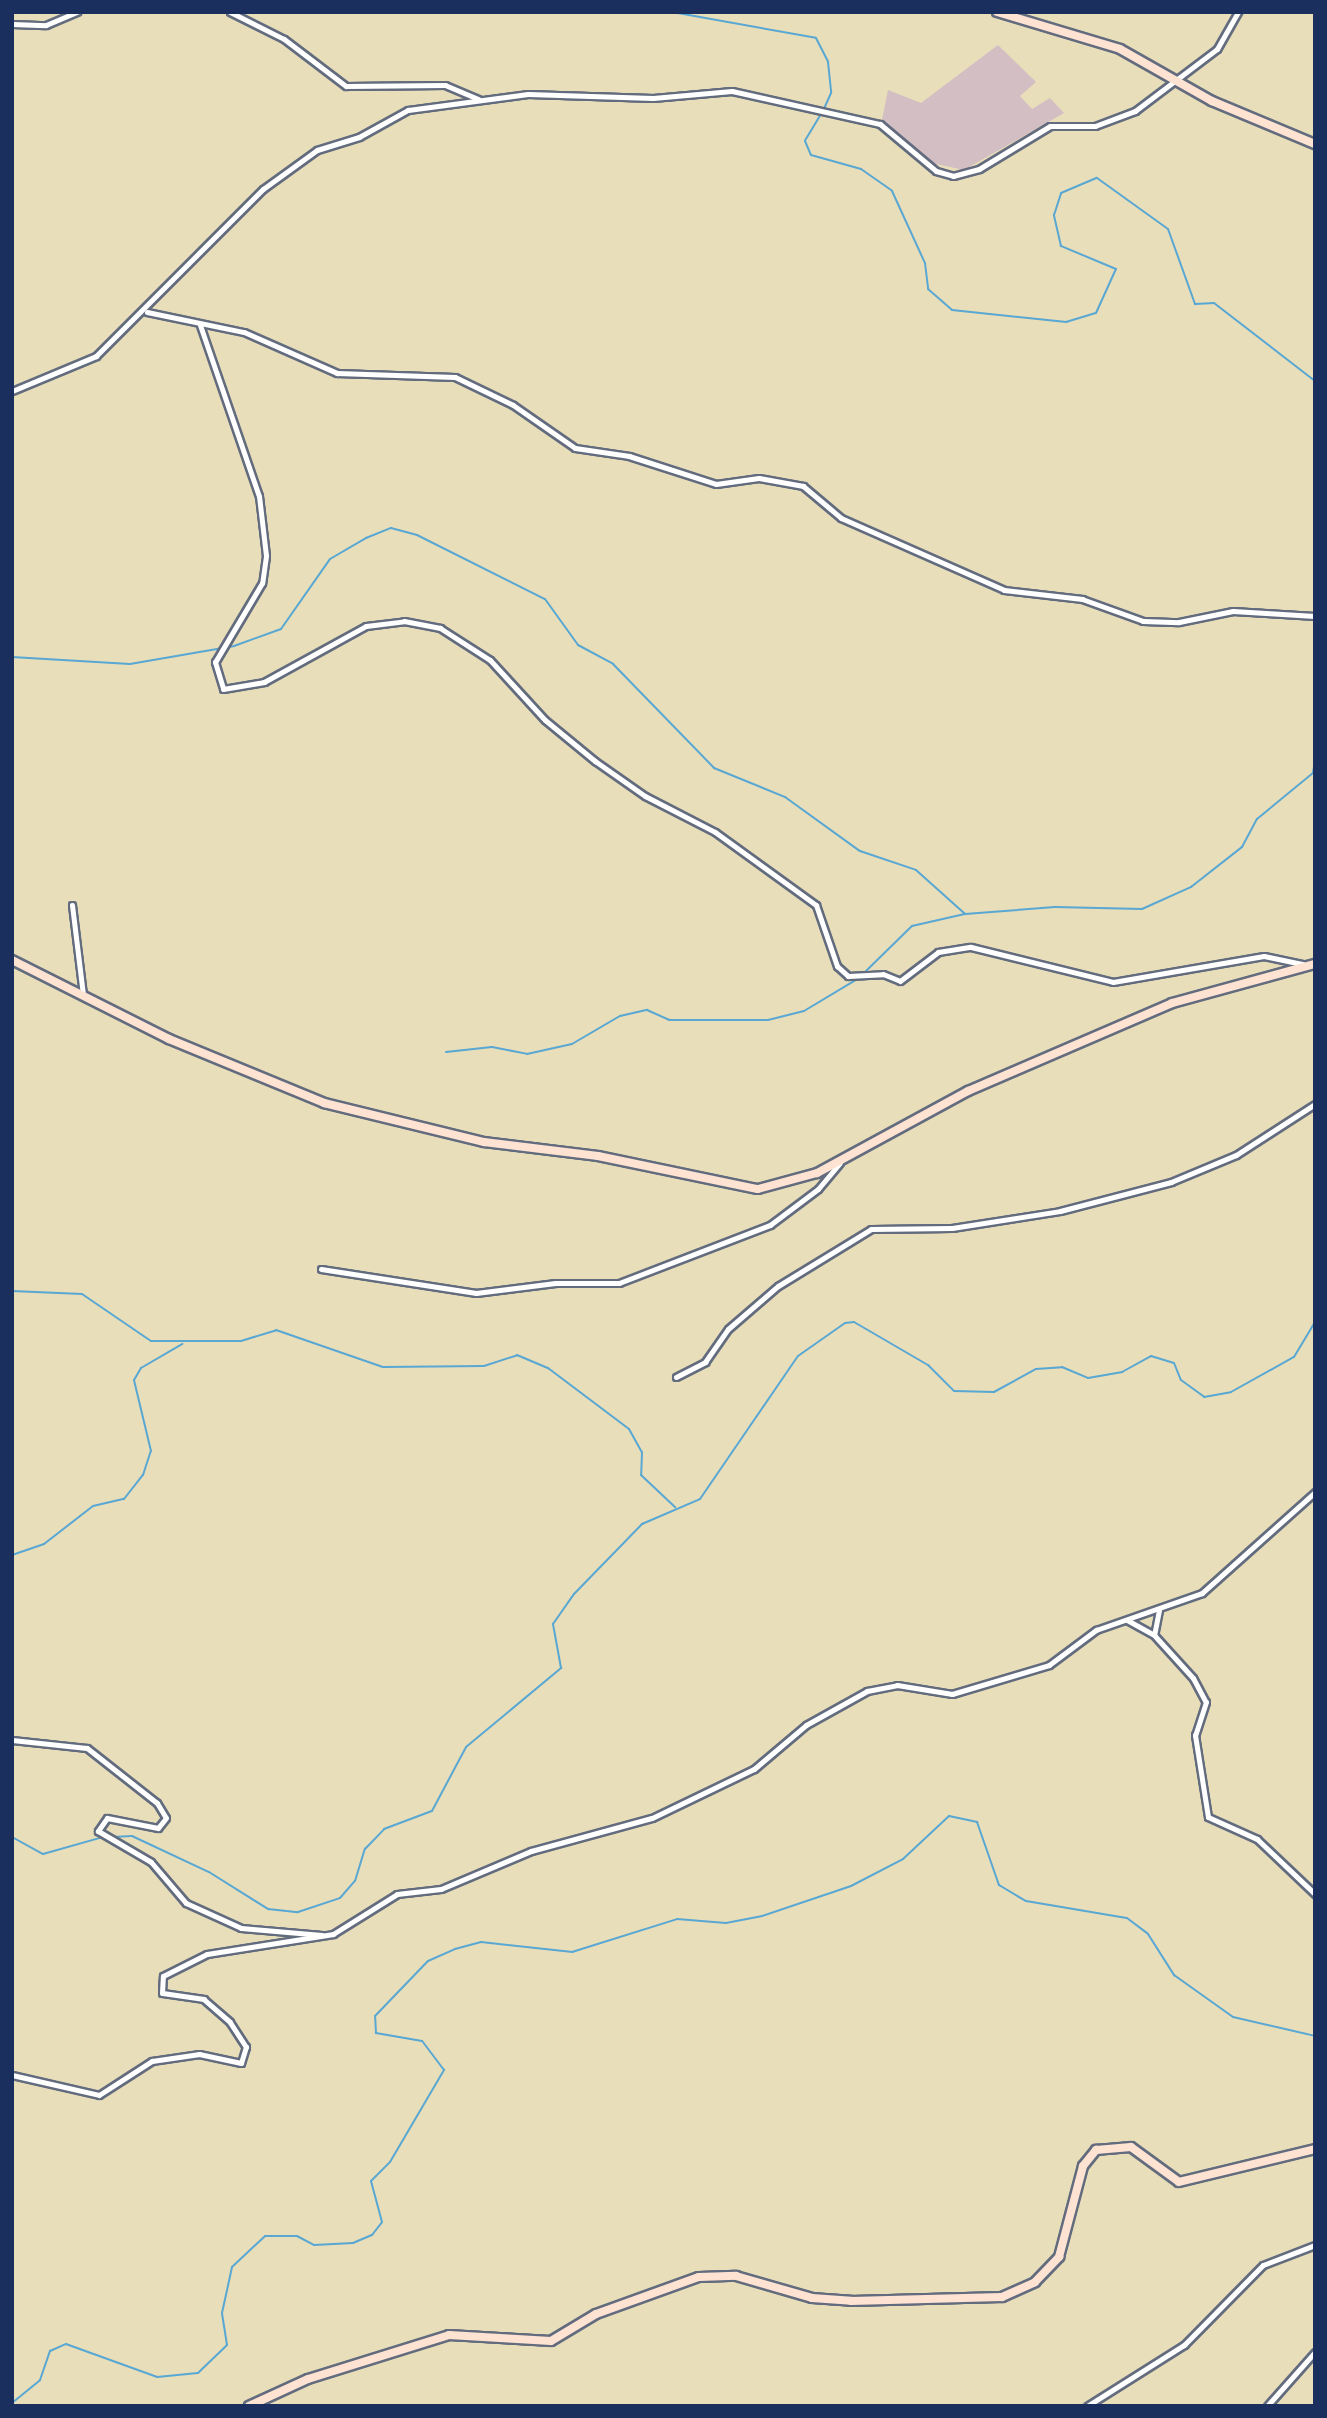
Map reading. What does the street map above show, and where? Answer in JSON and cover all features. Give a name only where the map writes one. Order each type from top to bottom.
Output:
[{"type":"street","points":[[12,24],[46,25],[76,12]]},
{"type":"street","points":[[230,12],[291,44],[346,86],[445,85],[478,99]]},
{"type":"street","points":[[997,12],[1120,50],[1172,78],[1315,144]]},
{"type":"street","points":[[12,391],[96,356],[147,312],[204,242],[311,154],[408,110],[478,99],[567,92],[653,98],[712,90],[747,94],[880,124],[936,171],[953,176],[979,169],[1050,126],[1095,126],[1127,116],[1172,78],[1217,49],[1238,12]]},
{"type":"street","points":[[147,312],[265,339],[337,373],[455,377],[513,405],[575,448],[629,456],[716,485],[760,478],[803,486],[841,518],[1004,590],[1082,599],[1143,621],[1179,622],[1233,611],[1315,617]]},
{"type":"street","points":[[200,324],[259,496],[267,555],[262,583],[215,662],[223,688],[264,682],[366,626],[404,621],[440,628],[490,660],[545,720],[595,761],[645,796],[715,832],[816,905],[837,966],[848,976],[883,974],[900,981],[938,952],[971,947],[1113,982],[1264,957],[1315,964]]},
{"type":"street","points":[[72,905],[83,995]]},
{"type":"street","points":[[12,960],[292,1091],[420,1128],[598,1156],[749,1188],[786,1185],[840,1163],[961,1094],[1172,1003],[1303,964]]},
{"type":"street","points":[[676,1377],[705,1362],[728,1329],[778,1286],[871,1229],[944,1228],[1060,1211],[1171,1182],[1256,1144],[1315,1104]]},
{"type":"street","points":[[321,1269],[476,1293],[555,1283],[620,1283],[770,1224],[818,1189],[840,1163]]},
{"type":"street","points":[[12,2075],[99,2095],[152,2061],[199,2054],[241,2063],[246,2047],[230,2022],[204,1999],[162,1993],[163,1976],[206,1954],[325,1935],[397,1894],[441,1889],[531,1851],[607,1834],[697,1799],[754,1769],[857,1694],[897,1685],[951,1694],[1049,1665],[1090,1633],[1159,1609],[1210,1587],[1315,1492]]},
{"type":"street","points":[[1154,1635],[1159,1609]]},
{"type":"street","points":[[1127,1620],[1154,1635],[1194,1678],[1206,1702],[1195,1738],[1208,1817],[1252,1835],[1315,1894]]},
{"type":"street","points":[[12,1740],[87,1748],[157,1803],[166,1816],[160,1827],[107,1818],[98,1831],[151,1862],[190,1906],[241,1928],[325,1935]]},
{"type":"street","points":[[249,2406],[308,2379],[449,2335],[551,2341],[596,2314],[699,2277],[736,2276],[838,2301],[1002,2297],[1035,2283],[1059,2257],[1083,2166],[1096,2150],[1131,2147],[1179,2182],[1315,2149]]},
{"type":"street","points":[[1087,2406],[1184,2345],[1263,2264],[1315,2245]]},
{"type":"street","points":[[1267,2406],[1315,2351]]},
{"type":"shaded area","points":[[998,45],[1036,82],[1020,96],[1032,109],[1050,98],[1064,113],[964,170],[927,162],[882,120],[888,90],[921,103]]},
{"type":"waterway","points":[[672,12],[816,38],[828,62],[831,93],[824,109]]},
{"type":"waterway","points":[[821,114],[805,141],[811,155],[861,169],[892,191],[925,263],[928,289],[952,310],[1066,322],[1096,313],[1116,269],[1061,246],[1054,215],[1061,193],[1097,178],[1168,229],[1195,304],[1214,303],[1315,381]]},
{"type":"waterway","points":[[12,657],[130,664],[234,646],[281,629],[330,559],[366,538],[391,528],[417,535],[545,599],[578,645],[613,664],[714,768],[785,797],[860,851],[916,870],[965,914],[1055,907],[1142,909],[1191,887],[1242,847],[1257,819],[1313,773],[1315,761]]},
{"type":"waterway","points":[[865,972],[912,926],[965,914]]},
{"type":"waterway","points":[[446,1052],[492,1047],[527,1054],[572,1044],[620,1016],[647,1010],[669,1020],[768,1020],[804,1011],[859,978]]},
{"type":"waterway","points":[[12,1291],[82,1294],[151,1341],[241,1341],[276,1330],[383,1367],[484,1366],[517,1355],[548,1368],[629,1429],[642,1452],[641,1475],[675,1507]]},
{"type":"waterway","points":[[112,1837],[132,1836],[209,1872],[268,1909],[298,1912],[340,1898],[355,1881],[365,1849],[384,1829],[432,1811],[466,1747],[561,1668],[553,1624],[574,1594],[642,1524],[700,1499],[798,1356],[845,1323],[854,1322],[928,1365],[954,1391],[994,1392],[1036,1369],[1062,1367],[1088,1378],[1122,1372],[1151,1356],[1174,1363],[1181,1380],[1204,1397],[1231,1392],[1294,1357],[1315,1322]]},
{"type":"waterway","points":[[12,1555],[44,1544],[93,1506],[124,1499],[143,1475],[151,1451],[134,1380],[141,1368],[182,1344]]},
{"type":"waterway","points":[[12,2403],[40,2380],[50,2351],[66,2344],[157,2377],[198,2373],[227,2345],[222,2313],[232,2267],[265,2236],[297,2236],[314,2245],[353,2243],[372,2235],[382,2222],[371,2181],[390,2162],[444,2070],[422,2041],[376,2033],[375,2016],[428,1961],[455,1949],[481,1942],[572,1952],[677,1919],[726,1923],[762,1916],[851,1886],[903,1859],[949,1816],[977,1822],[999,1885],[1026,1901],[1127,1918],[1148,1934],[1174,1975],[1233,2017],[1315,2036]]},
{"type":"waterway","points":[[12,1837],[43,1854],[103,1837]]}]
